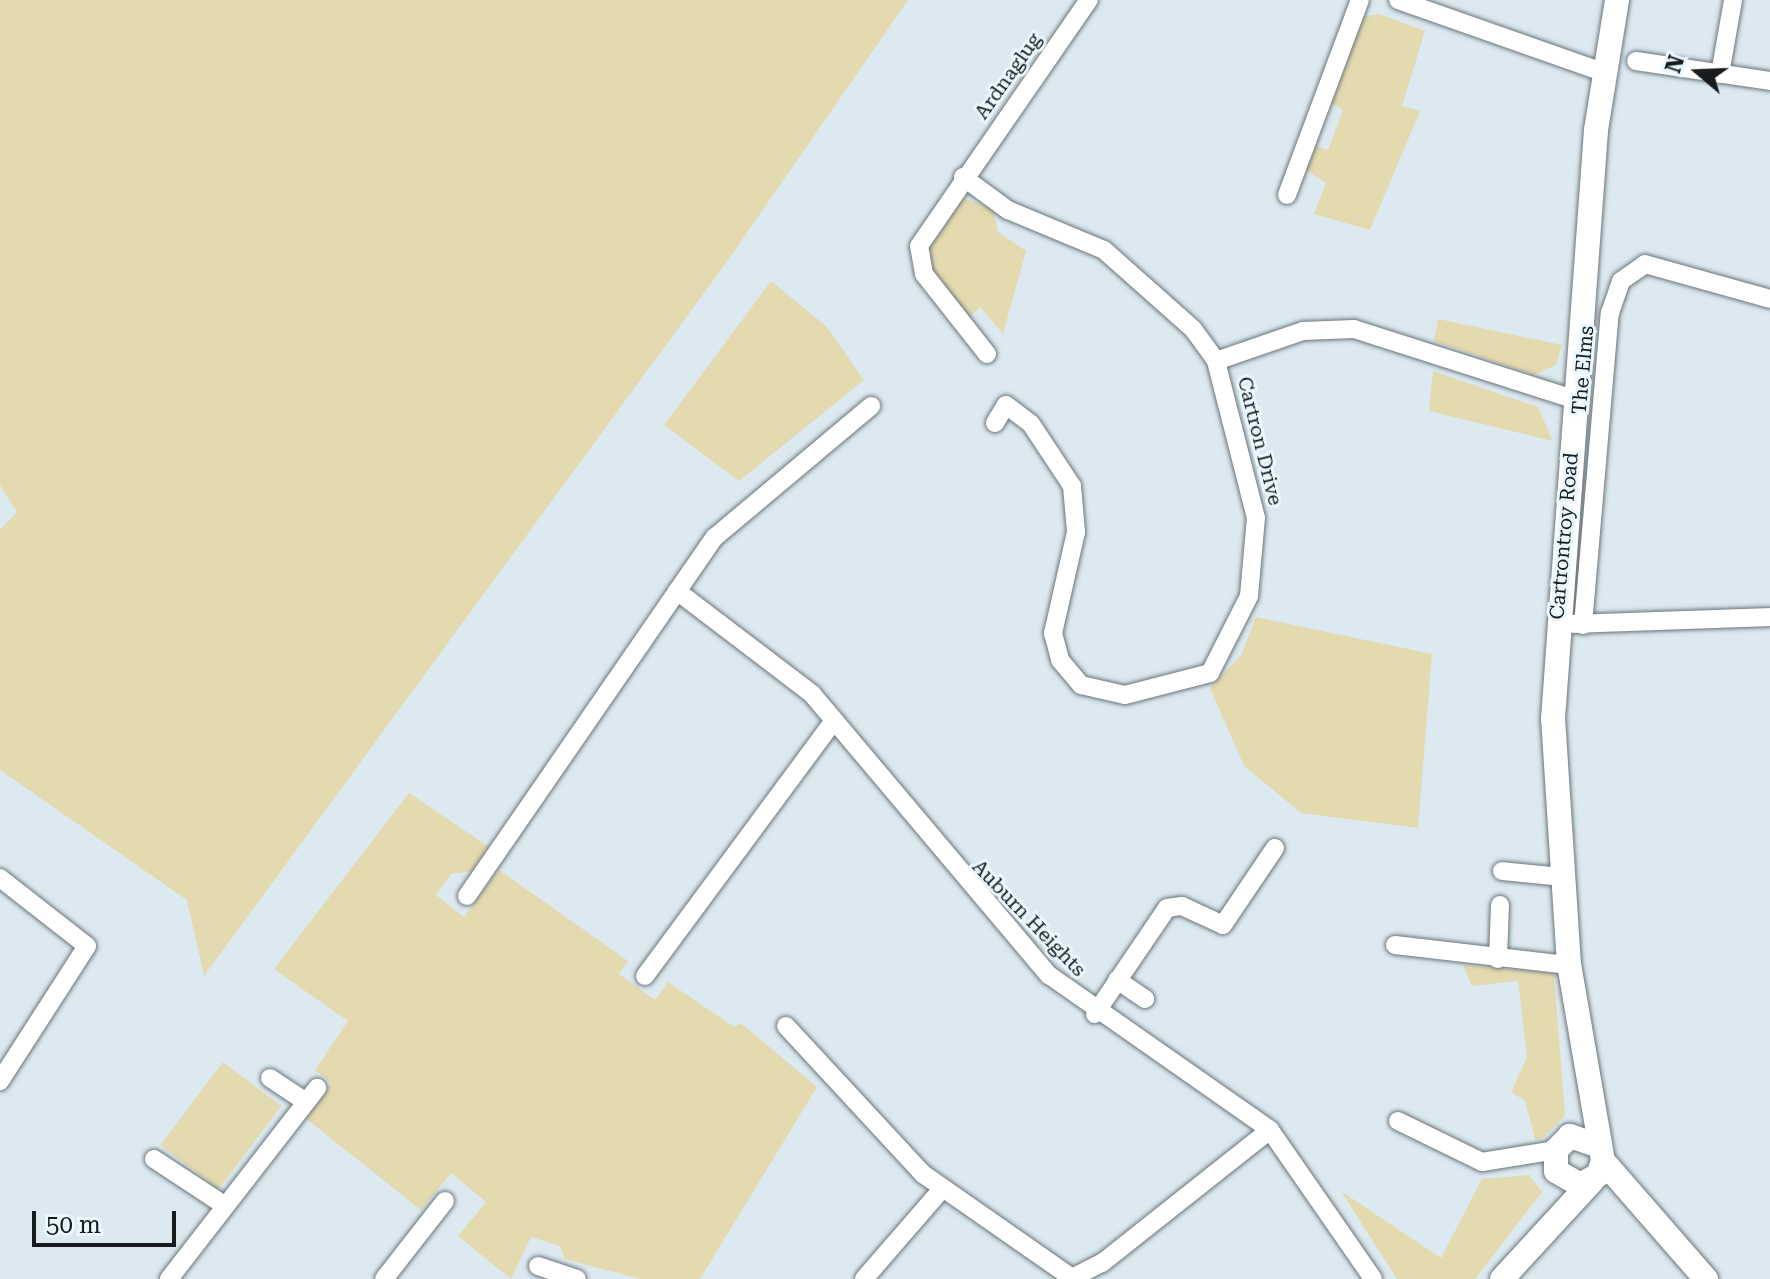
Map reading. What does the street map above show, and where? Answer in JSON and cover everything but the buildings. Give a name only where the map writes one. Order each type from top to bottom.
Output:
[{"type":"street","name":"Ardnaglug","points":[[987,354],[918,259],[924,234],[1089,0]]},
{"type":"street","points":[[1287,195],[1360,0]]},
{"type":"street","points":[[1398,0],[1603,72]]},
{"type":"street","name":"Cartrontroy Road","points":[[1585,1164],[1586,1074],[1569,965],[1553,719],[1557,624],[1603,72],[1617,0]]},
{"type":"street","points":[[1720,74],[1733,0]]},
{"type":"street","points":[[1636,61],[1770,81]]},
{"type":"street","name":"Cartron Drive","points":[[963,177],[1033,222],[1104,250],[1193,329],[1216,361],[1253,492],[1256,568],[1221,661],[1210,673],[1162,690],[1113,695],[1081,685],[1065,670],[1053,633],[1076,532],[1072,486],[1031,424],[1006,405],[995,423]]},
{"type":"street","name":"The Elms","points":[[1583,625],[1610,313],[1621,281],[1645,264],[1770,299]]},
{"type":"street","name":"Cartron Drive","points":[[1216,361],[1303,331],[1354,329],[1576,400]]},
{"type":"street","points":[[467,896],[677,591],[733,516],[871,406]]},
{"type":"street","name":"Auburn Heights","points":[[677,591],[803,686],[991,913],[1095,1014],[1270,1130],[1373,1279]]},
{"type":"street","points":[[1557,624],[1770,617]]},
{"type":"street","points":[[645,976],[834,721]]},
{"type":"street","points":[[1095,1014],[1167,908],[1182,906],[1223,925],[1275,848]]},
{"type":"street","points":[[1498,959],[1502,880],[1562,877]]},
{"type":"street","points":[[0,878],[87,946],[0,1081]]},
{"type":"street","points":[[1395,945],[1569,965]]},
{"type":"street","points":[[1117,980],[1145,999]]},
{"type":"street","points":[[786,1026],[941,1190],[1077,1278],[1270,1130]]},
{"type":"street","points":[[169,1279],[311,1095],[270,1078]]},
{"type":"street","points":[[1398,1121],[1474,1160],[1585,1164],[1706,1279]]},
{"type":"street","points":[[154,1159],[224,1205]]},
{"type":"street","points":[[1502,1279],[1547,1228],[1585,1164]]},
{"type":"street","points":[[864,1279],[941,1190]]},
{"type":"street","points":[[384,1279],[445,1201]]},
{"type":"street","points":[[538,1266],[577,1279]]},
{"type":"shaded area","points":[[0,0],[908,0],[726,263],[204,976],[187,900],[0,770],[0,530],[17,512],[0,485]]},
{"type":"shaded area","points":[[1379,14],[1425,31],[1402,106],[1420,111],[1370,230],[1314,214],[1326,183],[1305,169],[1314,145],[1328,150],[1343,110],[1330,103],[1362,17]]},
{"type":"shaded area","points":[[963,198],[993,209],[998,232],[1026,251],[1003,334],[980,307],[967,319],[932,269],[928,245]]},
{"type":"shaded area","points":[[771,281],[827,327],[864,380],[739,481],[664,425]]},
{"type":"shaded area","points":[[1438,319],[1562,345],[1556,365],[1534,375],[1434,341]]},
{"type":"shaded area","points":[[1433,371],[1538,407],[1553,441],[1429,411]]},
{"type":"shaded area","points":[[1256,617],[1432,654],[1418,828],[1301,813],[1244,766],[1210,688],[1241,655]]},
{"type":"shaded area","points":[[409,793],[489,847],[472,871],[451,874],[436,895],[464,917],[499,870],[628,961],[619,974],[655,1000],[668,982],[734,1027],[741,1023],[817,1087],[700,1279],[640,1279],[565,1259],[560,1246],[531,1237],[511,1279],[458,1236],[486,1202],[451,1173],[421,1210],[304,1117],[331,1083],[315,1070],[348,1021],[274,969]]},
{"type":"shaded area","points":[[1463,965],[1554,973],[1565,1116],[1542,1139],[1535,1139],[1525,1101],[1511,1092],[1527,1057],[1518,981],[1472,986]]},
{"type":"shaded area","points":[[223,1062],[281,1106],[219,1189],[160,1145]]},
{"type":"shaded area","points":[[1529,1175],[1542,1192],[1475,1279],[1397,1279],[1341,1191],[1441,1258],[1482,1179]]}]
